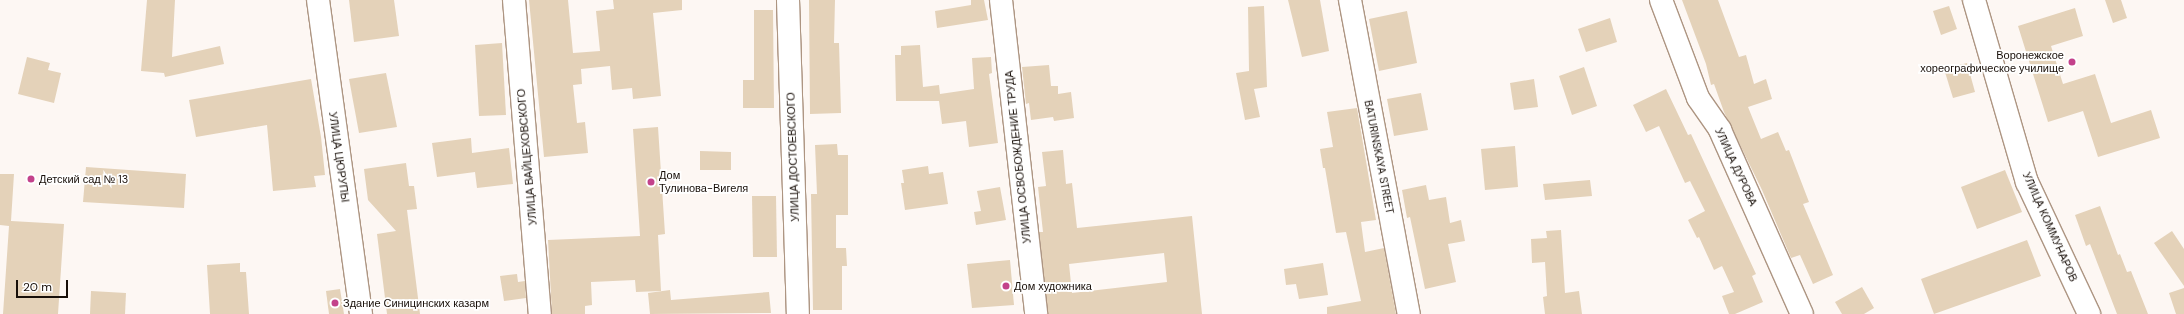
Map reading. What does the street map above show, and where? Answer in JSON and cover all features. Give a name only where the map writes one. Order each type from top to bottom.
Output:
[{"type":"street","name":"УЛИЦА ЦЮРУПЫ","points":[[318,0],[361,314]]},
{"type":"street","name":"УЛИЦА ВАЙЦЕХОВСКОГО","points":[[514,0],[540,314]]},
{"type":"street","name":"УЛИЦА ДОСТОЕВСКОГО","points":[[788,0],[798,314]]},
{"type":"street","name":"УЛИЦА ОСВОБОЖДЕНИЕ ТРУДА","points":[[1001,0],[1036,314]]},
{"type":"street","name":"BATURINSKAYA STREET","points":[[1350,0],[1408,314]]},
{"type":"street","name":"УЛИЦА ДУРОВА","points":[[1661,0],[1698,98],[1720,130],[1802,314]]},
{"type":"street","name":"УЛИЦА КОММУНАРОВ","points":[[1974,0],[2028,182],[2089,314]]},
{"type":"building","points":[[147,0],[175,0],[172,57],[220,46],[224,64],[165,77],[164,73],[141,71]]},
{"type":"building","points":[[349,0],[394,0],[399,36],[354,42]]},
{"type":"building","points":[[529,0],[568,0],[573,53],[600,51],[596,11],[614,9],[613,0],[682,0],[682,10],[653,13],[661,96],[633,99],[632,88],[612,90],[610,66],[581,69],[582,84],[573,85],[577,123],[585,122],[588,153],[544,157]]},
{"type":"building","points":[[809,0],[835,0],[834,43],[839,43],[841,113],[810,114]]},
{"type":"building","points":[[971,0],[984,0],[988,20],[937,28],[935,11],[971,5]]},
{"type":"building","points":[[1288,0],[1320,0],[1329,51],[1302,57]]},
{"type":"building","points":[[1682,0],[1718,0],[1739,57],[1746,55],[1754,84],[1766,79],[1772,99],[1748,107],[1761,139],[1778,132],[1786,151],[1789,150],[1809,202],[1803,204],[1833,275],[1813,284],[1800,255],[1791,258],[1762,190],[1724,112],[1714,84],[1711,85],[1706,64]]},
{"type":"building","points":[[2105,0],[2121,0],[2127,18],[2113,23]]},
{"type":"building","points":[[1264,6],[1267,87],[1254,89],[1260,117],[1245,120],[1236,73],[1249,71],[1248,7]]},
{"type":"building","points":[[1949,6],[1957,29],[1941,35],[1933,11]]},
{"type":"building","points":[[2075,8],[2083,36],[2051,46],[2063,84],[2095,74],[2111,123],[2151,110],[2160,138],[2098,157],[2083,111],[2048,122],[2018,26]]},
{"type":"building","points":[[754,10],[773,10],[774,108],[743,108],[743,80],[754,80]]},
{"type":"building","points":[[1407,11],[1417,63],[1379,71],[1369,19]]},
{"type":"building","points":[[1610,18],[1617,42],[1586,52],[1578,29]]},
{"type":"building","points":[[502,43],[506,115],[479,116],[475,45]]},
{"type":"building","points":[[920,45],[923,87],[939,85],[940,94],[974,89],[972,58],[991,57],[992,73],[989,74],[998,143],[969,147],[966,121],[942,124],[939,101],[896,101],[895,55],[901,55],[901,46]]},
{"type":"building","points":[[27,57],[50,63],[48,70],[61,73],[54,103],[18,94]]},
{"type":"building","points":[[1967,63],[1975,92],[1953,98],[1944,69]]},
{"type":"building","points":[[1049,65],[1051,86],[1058,86],[1058,94],[1071,92],[1074,118],[1054,121],[1053,117],[1031,120],[1029,103],[1026,104],[1022,67]]},
{"type":"building","points":[[1584,67],[1597,106],[1572,115],[1559,76]]},
{"type":"building","points":[[386,73],[397,127],[359,133],[349,79]]},
{"type":"building","points":[[311,79],[321,137],[325,175],[314,176],[316,187],[273,191],[267,125],[196,137],[189,100]]},
{"type":"building","points":[[1534,79],[1538,107],[1514,110],[1510,83]]},
{"type":"building","points":[[1666,89],[1688,135],[1691,134],[1756,274],[1752,276],[1763,302],[1735,314],[1729,314],[1722,296],[1734,292],[1722,266],[1714,270],[1699,237],[1697,238],[1688,220],[1705,211],[1690,181],[1685,183],[1659,126],[1646,132],[1633,105]]},
{"type":"building","points":[[1421,93],[1428,130],[1394,136],[1387,99]]},
{"type":"building","points":[[1357,108],[1376,220],[1361,222],[1365,252],[1384,248],[1396,314],[1327,314],[1327,307],[1361,301],[1346,232],[1336,233],[1325,168],[1323,168],[1320,149],[1333,147],[1327,112]]},
{"type":"building","points":[[658,127],[665,234],[658,235],[661,291],[636,292],[635,280],[591,282],[592,305],[585,306],[585,314],[552,314],[548,240],[640,236],[633,129]]},
{"type":"building","points":[[471,138],[472,153],[509,148],[513,184],[477,188],[475,172],[437,177],[432,143]]},
{"type":"building","points":[[837,144],[838,155],[848,155],[848,215],[836,215],[836,248],[846,248],[847,266],[842,266],[842,310],[813,310],[811,194],[817,194],[815,145]]},
{"type":"building","points":[[1515,146],[1518,187],[1485,190],[1481,149]]},
{"type":"building","points":[[1063,150],[1066,184],[1072,183],[1077,228],[1192,216],[1202,314],[1048,314],[1039,232],[1043,232],[1038,187],[1046,186],[1042,152]],"holes":[[[1164,253],[1167,282],[1072,293],[1069,264]]]},
{"type":"building","points":[[700,151],[731,152],[731,170],[700,170]]},
{"type":"building","points":[[406,163],[409,186],[414,186],[417,209],[407,210],[420,314],[387,314],[377,234],[396,231],[368,200],[364,169]]},
{"type":"building","points":[[928,166],[929,174],[943,172],[948,204],[905,210],[901,183],[904,183],[902,170]]},
{"type":"building","points":[[86,167],[186,174],[184,208],[83,202]]},
{"type":"building","points":[[2005,170],[2022,212],[1977,229],[1961,187]]},
{"type":"building","points":[[0,174],[14,174],[11,221],[64,224],[58,314],[3,314],[9,226],[0,225]]},
{"type":"building","points":[[1590,180],[1592,196],[1545,200],[1543,184]]},
{"type":"building","points":[[1426,185],[1429,200],[1446,197],[1450,223],[1461,220],[1465,241],[1448,244],[1456,282],[1425,289],[1410,217],[1407,218],[1402,190]]},
{"type":"building","points":[[1000,187],[1006,220],[976,225],[974,212],[981,211],[977,191]]},
{"type":"building","points":[[752,196],[776,196],[777,257],[753,257]]},
{"type":"building","points":[[2100,206],[2118,255],[2120,254],[2127,272],[2131,271],[2148,314],[2117,314],[2090,244],[2086,246],[2075,215]]},
{"type":"building","points":[[1561,230],[1565,293],[1579,291],[1582,314],[1545,314],[1543,297],[1547,296],[1545,262],[1532,263],[1531,239],[1547,238],[1546,231]]},
{"type":"building","points":[[2172,231],[2184,249],[2184,286],[2154,243]]},
{"type":"building","points":[[2027,240],[2041,276],[1934,314],[1921,279]]},
{"type":"building","points":[[1010,260],[1014,305],[972,308],[967,264]]},
{"type":"building","points":[[240,263],[240,272],[246,272],[249,314],[210,314],[207,265]]},
{"type":"building","points":[[1323,263],[1328,295],[1299,299],[1296,284],[1286,285],[1284,269]]},
{"type":"building","points":[[517,274],[518,282],[525,281],[526,298],[504,301],[500,276]]},
{"type":"building","points":[[1862,287],[1874,308],[1864,314],[1842,314],[1835,302]]},
{"type":"building","points":[[2184,288],[2184,314],[2176,314],[2169,293]]},
{"type":"building","name":"Здание Синицинских казарм","points":[[340,289],[344,314],[329,314],[326,291]]},
{"type":"building","points":[[670,290],[671,300],[769,292],[771,313],[650,314],[648,293]]},
{"type":"building","points":[[91,291],[126,293],[125,314],[90,314]]},
{"type":"place","name":"Воронежское хореографическое училище","points":[[2072,62]]},
{"type":"place","name":"Детский сад № 13","points":[[31,179]]},
{"type":"place","name":"Дом Тулинова-Вигеля","points":[[651,182]]},
{"type":"place","name":"Дом художника","points":[[1006,286]]},
{"type":"place","name":"Здание Синицинских казарм","points":[[335,303]]}]
